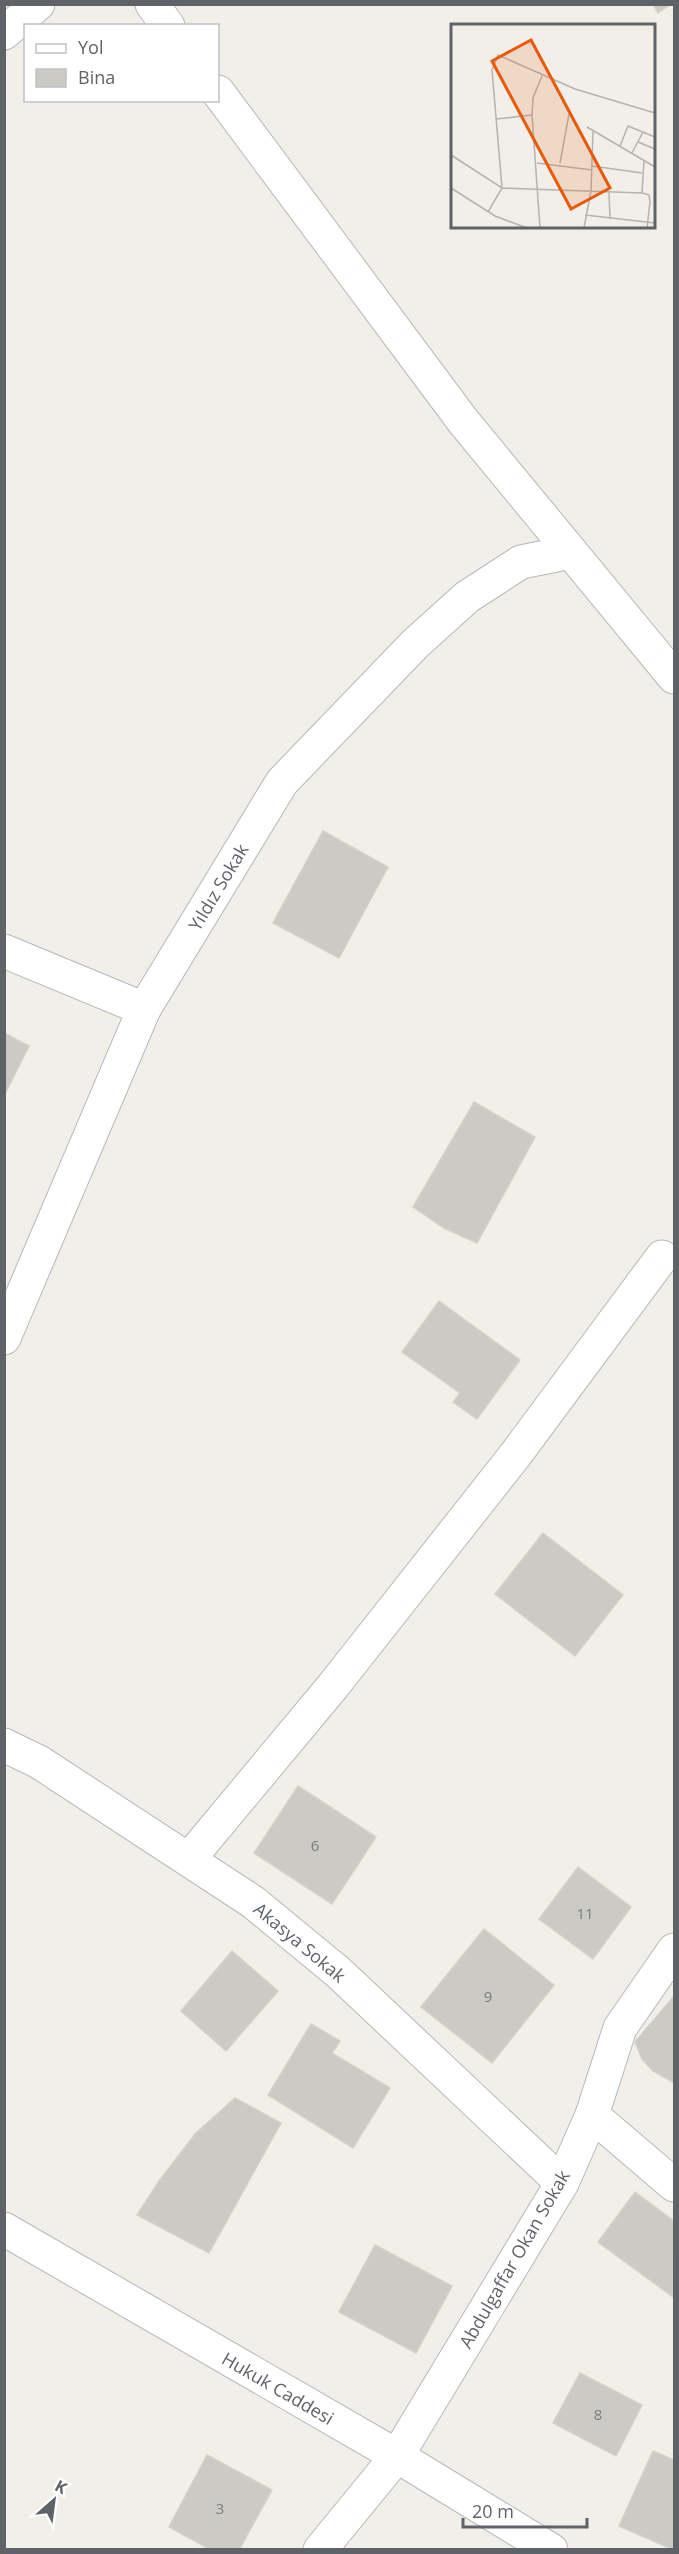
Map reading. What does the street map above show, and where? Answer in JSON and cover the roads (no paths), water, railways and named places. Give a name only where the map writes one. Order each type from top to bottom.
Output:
[{"type":"street","points":[[4,33],[38,4]]},
{"type":"street","points":[[152,4],[167,24]]},
{"type":"street","points":[[219,93],[462,421],[675,677]]},
{"type":"street","name":"Yıldız Sokak","points":[[4,1338],[144,1009],[282,782],[415,644],[467,597],[521,562],[571,552]]},
{"type":"street","points":[[4,951],[144,1009]]},
{"type":"street","points":[[189,1859],[333,1686],[516,1454],[662,1257]]},
{"type":"street","name":"Akasya Sokak","points":[[4,1745],[39,1762],[253,1902],[338,1972],[562,2183]]},
{"type":"street","name":"Abdulgaffar Okan Sokak","points":[[320,2550],[397,2456],[562,2183],[592,2115],[620,2028],[675,1950]]},
{"type":"street","points":[[592,2115],[675,2185]]},
{"type":"street","name":"Hukuk Caddesi","points":[[4,2229],[397,2456],[551,2550]]}]
